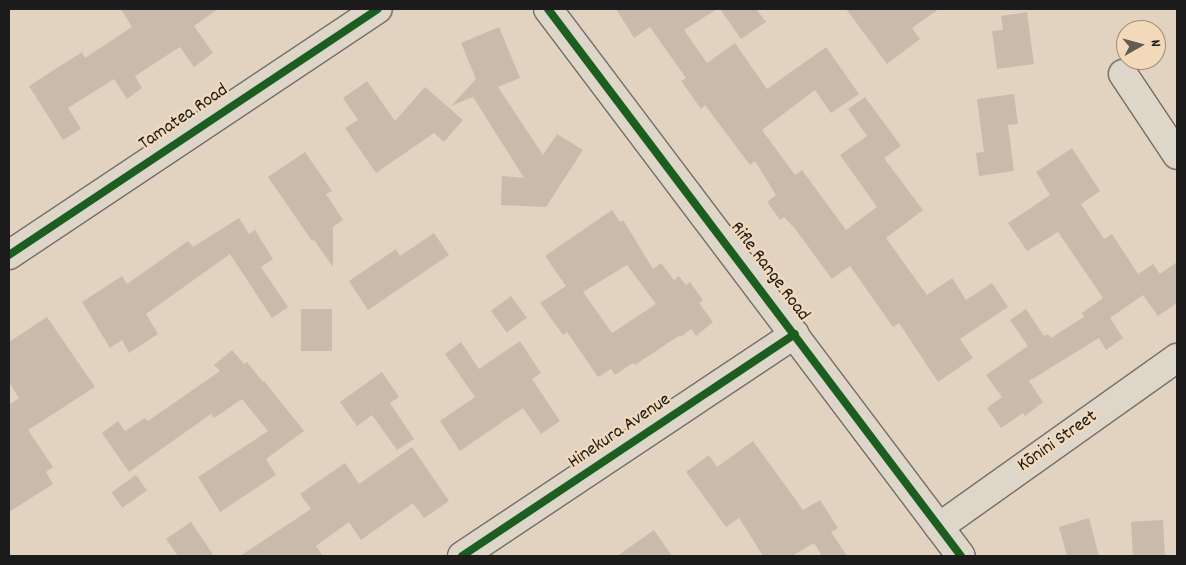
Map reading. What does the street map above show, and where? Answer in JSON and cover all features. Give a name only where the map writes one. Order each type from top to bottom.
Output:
[{"type":"street","name":"Tamatea Road","points":[[9,255],[378,9]]},
{"type":"street","name":"Rifle Range Road","points":[[548,9],[961,556]]},
{"type":"street","points":[[1123,74],[1177,155]]},
{"type":"street","name":"Hinekura Avenue","points":[[462,556],[795,334]]},
{"type":"street","name":"Kōnini Street","points":[[939,526],[1177,358]]},
{"type":"building","points":[[121,9],[218,9],[194,26],[213,53],[194,67],[180,47],[135,76],[142,88],[127,99],[114,79],[68,108],[81,129],[63,140],[29,86],[82,52],[85,58],[132,27]]},
{"type":"building","points":[[616,9],[717,9],[684,30],[707,63],[735,43],[767,89],[826,47],[859,94],[831,113],[815,90],[762,130],[795,175],[802,170],[846,230],[877,207],[840,155],[867,136],[848,109],[865,97],[901,146],[884,158],[923,210],[886,238],[927,295],[952,278],[966,300],[992,283],[1008,307],[960,339],[973,358],[938,382],[899,323],[893,327],[850,266],[832,279],[796,230],[784,217],[780,220],[767,202],[776,195],[755,161],[750,165],[705,105],[701,109],[681,81],[686,78],[650,27],[634,38]]},
{"type":"building","points":[[720,9],[756,9],[766,22],[741,39]]},
{"type":"building","points":[[846,9],[939,9],[912,28],[920,39],[887,64]]},
{"type":"building","points":[[1027,12],[1034,64],[997,69],[992,31],[1003,30],[1001,16]]},
{"type":"building","points":[[499,27],[520,78],[498,87],[543,155],[557,134],[583,150],[546,207],[501,205],[502,176],[524,178],[473,97],[451,106],[476,79],[461,43]]},
{"type":"building","points":[[367,81],[395,121],[425,87],[463,120],[444,142],[434,133],[376,173],[345,128],[358,120],[343,98]]},
{"type":"building","points":[[1014,94],[1018,124],[1008,125],[1014,171],[979,176],[976,153],[984,152],[977,99]]},
{"type":"building","points":[[1072,148],[1100,191],[1081,204],[1104,239],[1112,234],[1138,274],[1153,264],[1160,274],[1177,262],[1177,303],[1158,316],[1143,295],[1110,318],[1123,338],[1106,350],[1099,338],[1029,381],[1043,402],[1025,416],[1023,413],[1001,428],[987,408],[1002,397],[986,375],[1028,346],[1010,320],[1026,309],[1044,336],[1048,334],[1051,338],[1084,317],[1082,313],[1103,298],[1058,232],[1027,251],[1008,223],[1050,195],[1036,172]]},
{"type":"building","points":[[305,152],[332,191],[326,194],[343,220],[333,227],[333,267],[314,240],[312,241],[268,177]]},
{"type":"building","points":[[612,210],[620,222],[623,220],[653,269],[661,263],[674,280],[679,276],[686,285],[690,282],[703,300],[699,303],[713,322],[696,336],[691,329],[635,365],[633,363],[615,375],[611,369],[598,377],[567,332],[563,335],[540,303],[566,286],[545,256]],"holes":[[[627,265],[656,304],[612,333],[583,292]]]},
{"type":"building","points":[[239,218],[249,234],[255,230],[273,259],[261,267],[288,307],[272,318],[230,254],[146,314],[158,334],[129,353],[122,340],[110,348],[82,302],[122,276],[127,284],[188,241],[193,247]]},
{"type":"building","points":[[434,233],[449,255],[368,310],[349,281],[396,249],[400,256]]},
{"type":"building","points":[[511,296],[527,318],[507,333],[491,311]]},
{"type":"building","points":[[301,309],[332,309],[332,351],[301,351]]},
{"type":"building","points":[[47,317],[95,387],[28,430],[53,467],[46,472],[53,484],[9,512],[9,401],[10,404],[19,398],[9,382],[9,342]]},
{"type":"building","points":[[520,341],[541,373],[532,379],[560,421],[541,434],[523,408],[460,451],[440,421],[475,397],[445,354],[461,342],[479,369]]},
{"type":"building","points":[[232,350],[244,364],[247,362],[264,381],[304,431],[266,459],[276,475],[220,512],[198,477],[268,431],[242,399],[214,418],[211,414],[129,472],[102,433],[118,421],[125,431],[145,418],[148,421],[220,371],[214,365]]},
{"type":"building","points":[[382,372],[399,397],[390,403],[414,439],[397,450],[372,415],[357,426],[340,402]]},
{"type":"building","points":[[753,441],[803,510],[820,500],[838,528],[831,532],[847,556],[822,556],[814,543],[792,556],[763,556],[739,518],[726,527],[686,472],[709,455],[717,467]]},
{"type":"building","points":[[412,447],[449,501],[424,518],[413,503],[361,540],[349,522],[316,546],[323,556],[240,556],[311,509],[300,494],[345,463],[359,484]]},
{"type":"building","points":[[136,475],[147,491],[122,508],[111,492]]},
{"type":"building","points":[[1089,518],[1099,556],[1067,556],[1059,527]]},
{"type":"building","points":[[1163,520],[1165,556],[1133,556],[1131,522]]},
{"type":"building","points":[[191,522],[214,556],[178,556],[166,539]]},
{"type":"building","points":[[654,530],[672,556],[617,556]]},
{"type":"cycle path","points":[[9,255],[378,9]]},
{"type":"cycle path","points":[[548,9],[961,556]]},
{"type":"cycle path","points":[[462,556],[795,334]]}]
